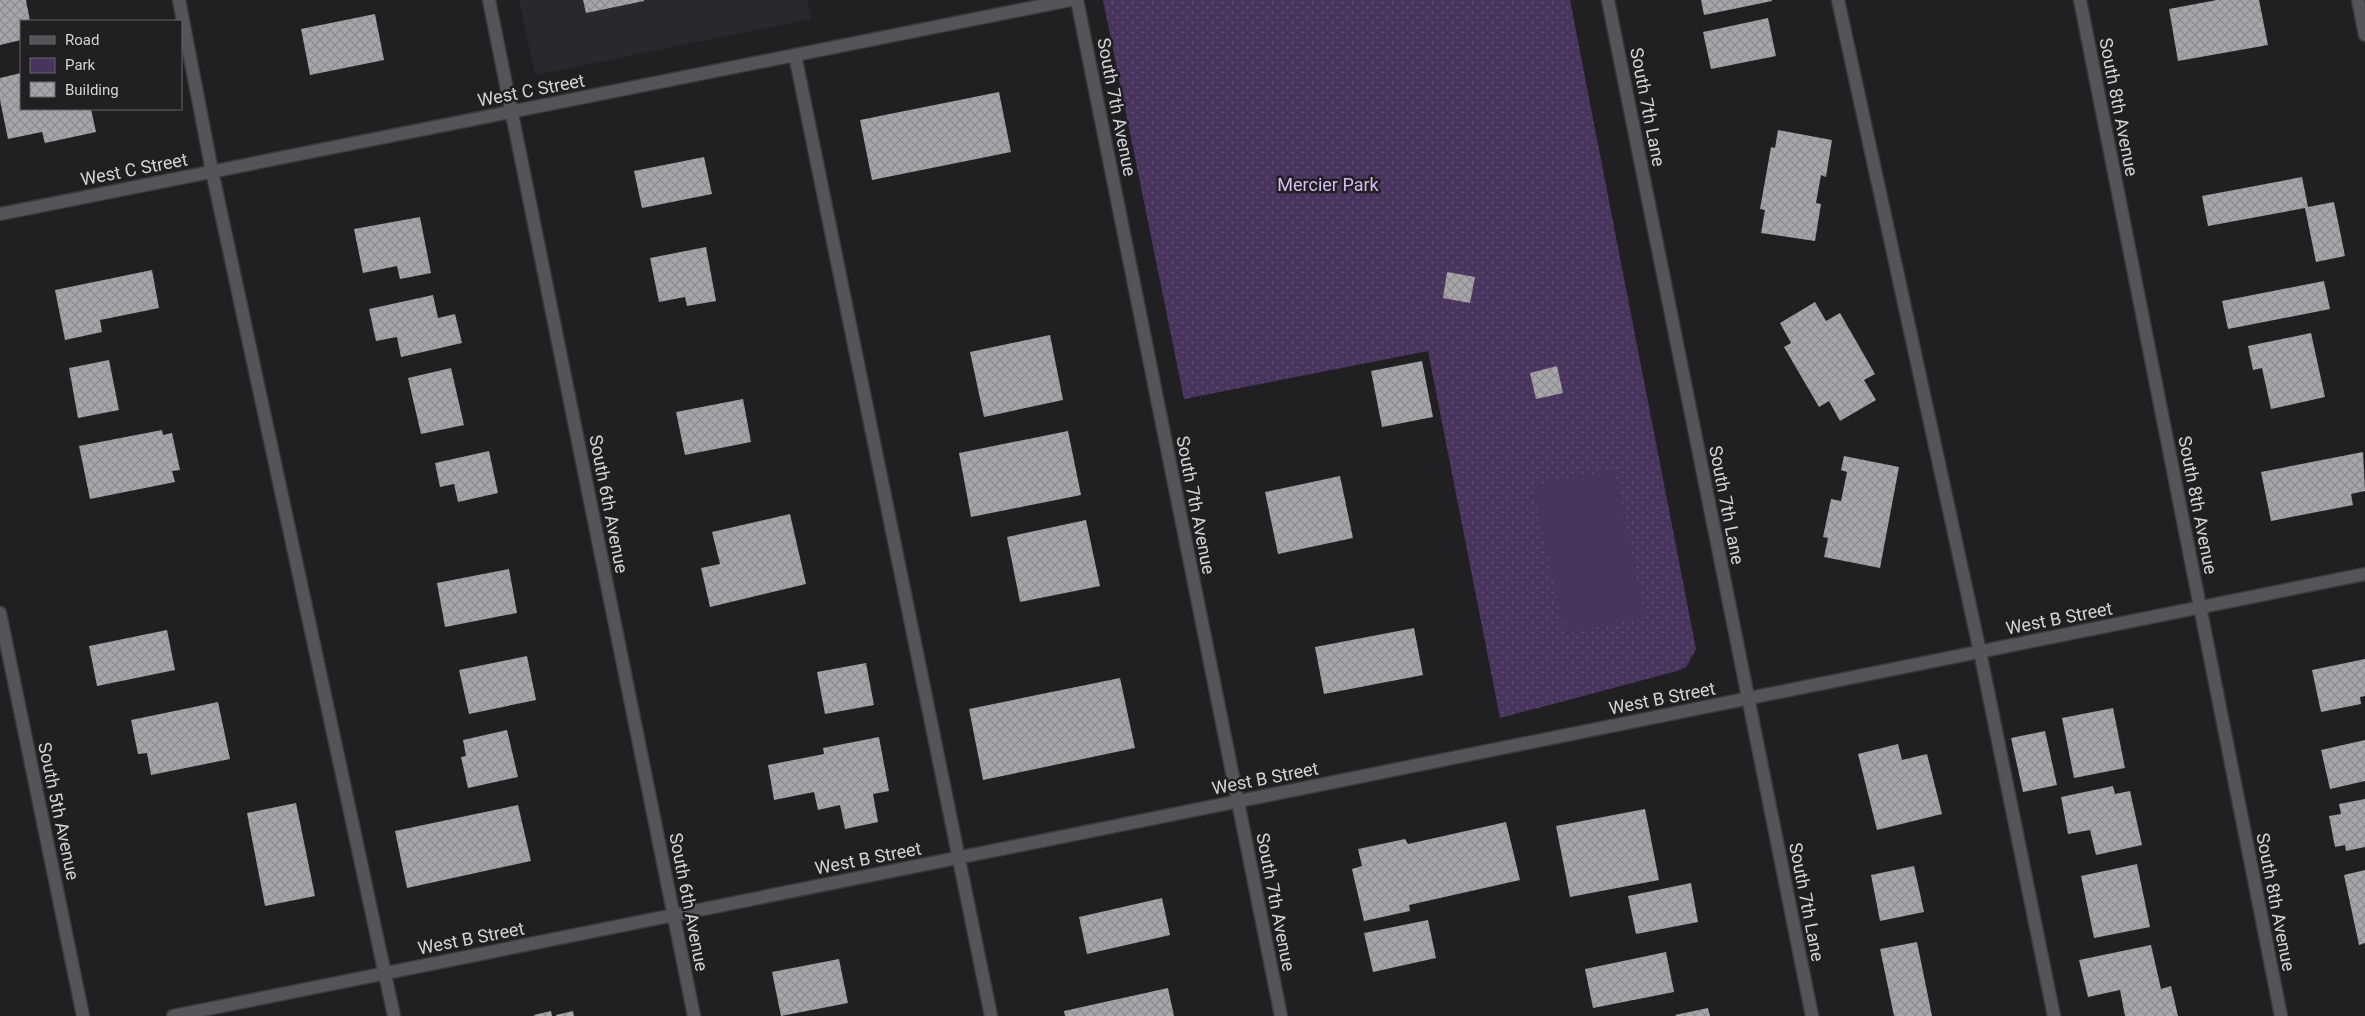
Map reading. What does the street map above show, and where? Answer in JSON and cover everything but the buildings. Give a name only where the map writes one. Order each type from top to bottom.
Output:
[{"type":"street","points":[[179,0],[212,172],[394,1016]]},
{"type":"street","name":"South 6th Avenue","points":[[489,0],[694,1016]]},
{"type":"street","name":"West C Street","points":[[0,214],[1070,0]]},
{"type":"street","name":"South 7th Avenue","points":[[1077,0],[1281,1016]]},
{"type":"street","name":"South 7th Lane","points":[[1608,0],[1812,1016]]},
{"type":"street","points":[[1838,0],[1980,652],[2054,1016]]},
{"type":"street","name":"South 8th Avenue","points":[[2080,0],[2281,1016]]},
{"type":"street","points":[[2358,0],[2365,35]]},
{"type":"street","points":[[794,55],[991,1016]]},
{"type":"street","name":"West B Street","points":[[173,1016],[2365,574]]},
{"type":"street","name":"South 5th Avenue","points":[[0,613],[83,1016]]},
{"type":"shaded area","points":[[519,0],[807,0],[811,19],[535,75]]},
{"type":"green space","name":"Mercier Park","points":[[1103,0],[1570,0],[1696,649],[1686,667],[1500,718],[1428,351],[1184,399]]},
{"type":"green space","points":[[1614,469],[1645,617],[1565,634],[1533,486]]}]
